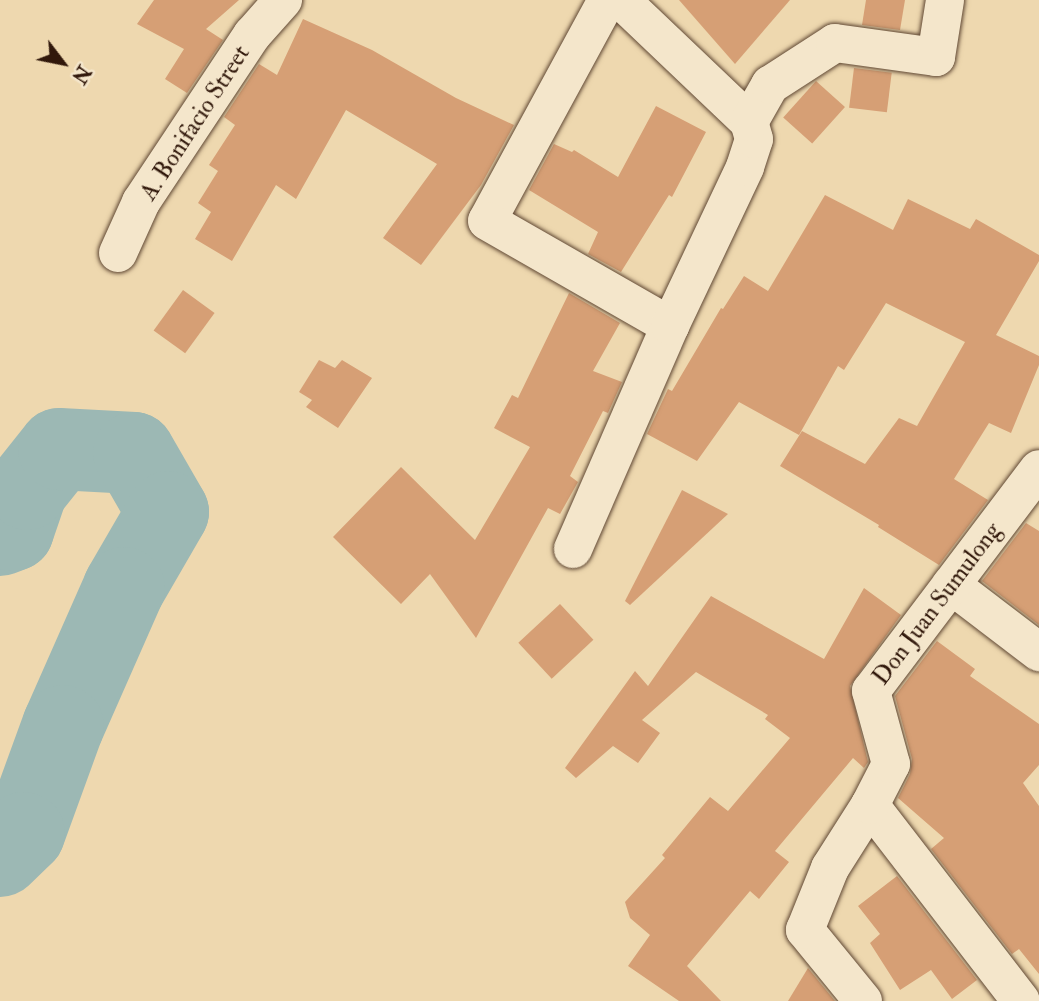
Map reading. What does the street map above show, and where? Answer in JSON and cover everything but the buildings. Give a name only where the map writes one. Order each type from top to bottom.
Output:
[{"type":"street","name":"A. Bonifacio Street","points":[[118,253],[141,202],[252,35],[283,0]]},
{"type":"street","points":[[607,0],[487,221],[670,326]]},
{"type":"street","points":[[573,549],[670,326],[745,167],[754,139],[749,122],[621,0]]},
{"type":"street","points":[[749,122],[770,85],[835,44],[936,57],[945,0]]},
{"type":"street","name":"Don Juan Sumulong","points":[[863,1001],[805,930],[830,868],[870,805],[891,764],[871,691],[1039,469]]},
{"type":"street","points":[[951,584],[1039,652]]},
{"type":"street","points":[[870,805],[1021,1001]]},
{"type":"waterway","points":[[0,535],[13,530],[27,489],[59,449],[134,453],[168,512],[124,588],[63,726],[24,833],[0,856]]}]
